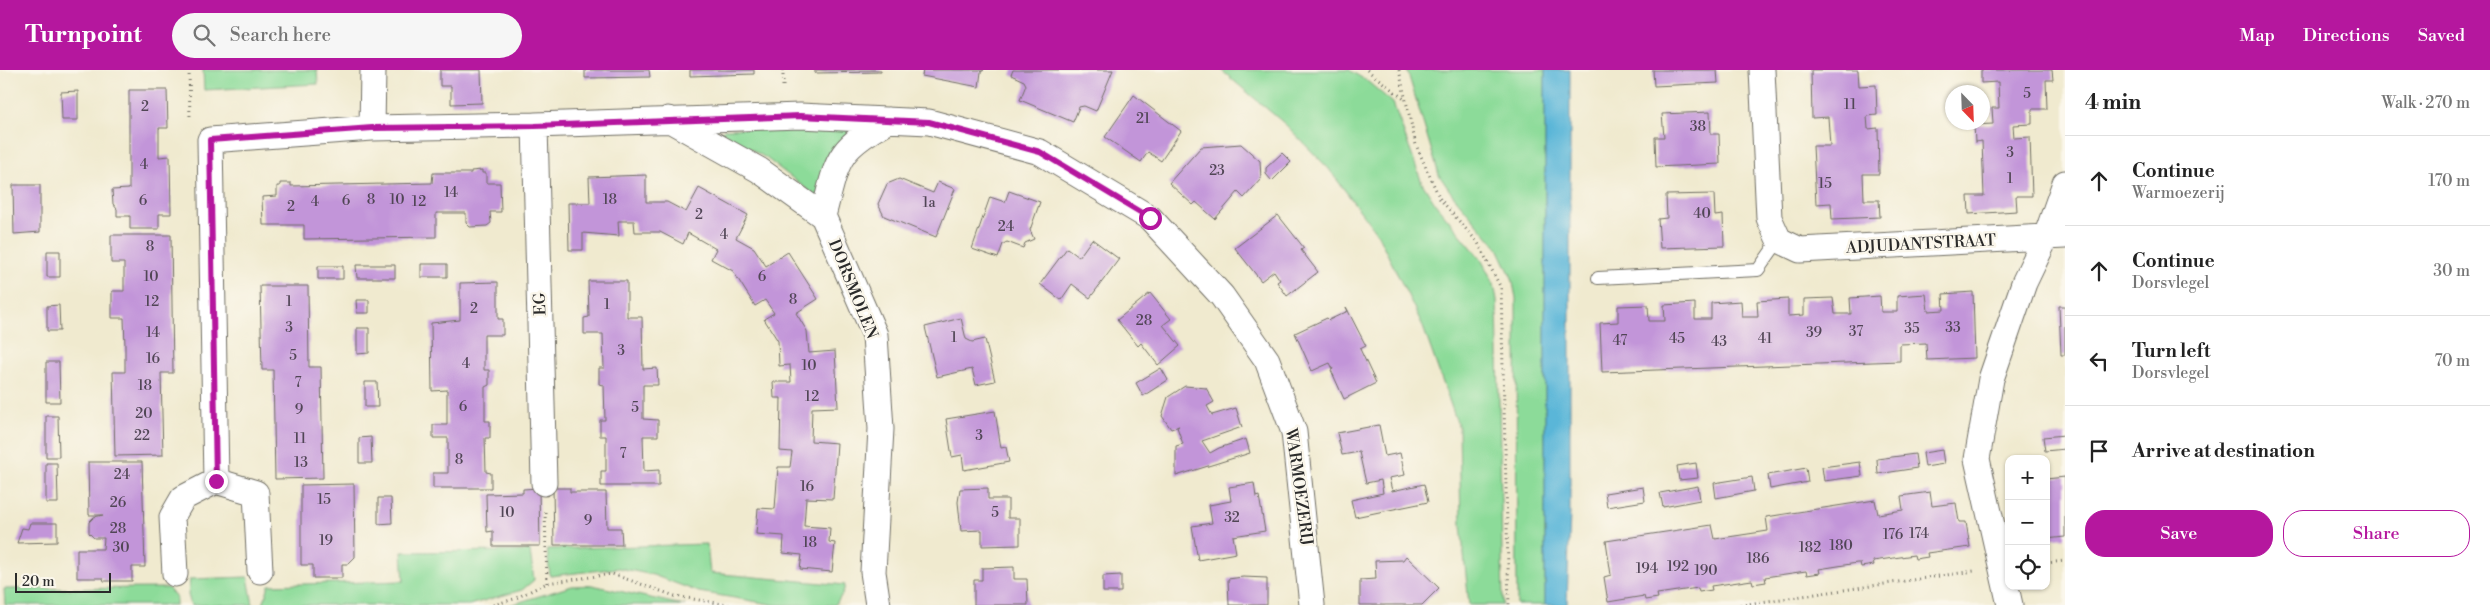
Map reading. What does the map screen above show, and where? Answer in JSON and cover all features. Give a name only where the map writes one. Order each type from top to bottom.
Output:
[{"type":"street","points":[[372,128],[373,70]]},
{"type":"street","points":[[1762,70],[1769,218],[1779,240]]},
{"type":"street","name":"WARMOEZERIJ","points":[[210,140],[372,128],[535,126],[668,119],[800,116],[929,122],[1040,152],[1150,218],[1222,296],[1267,360],[1294,432],[1312,605]]},
{"type":"street","points":[[668,119],[760,170],[823,216],[835,166],[848,146],[862,135],[889,120]]},
{"type":"street","name":"EG","points":[[535,126],[544,483]]},
{"type":"street","points":[[210,140],[216,481]]},
{"type":"street","points":[[2010,605],[1977,459],[1991,379],[2024,283],[2055,236],[2065,183]]},
{"type":"street","name":"DORSMOLEN","points":[[823,216],[875,335],[881,429],[873,572],[878,605]]},
{"type":"street","name":"ADJUDANTSTRAAT","points":[[1779,240],[1800,250],[2055,236]]},
{"type":"street","points":[[175,574],[172,517],[183,498],[216,481],[256,493],[260,571]]},
{"type":"lane","points":[[1598,278],[1758,270],[1779,240]]},
{"type":"path","points":[[189,70],[191,126],[210,140]]},
{"type":"path","points":[[1367,70],[1405,100]]},
{"type":"path","points":[[1399,70],[1416,145],[1440,200],[1478,243],[1501,288],[1509,605]]},
{"type":"path","points":[[544,483],[547,584]]},
{"type":"path","points":[[2050,563],[2065,561]]},
{"type":"path","points":[[1740,605],[2002,567]]},
{"type":"path","points":[[493,605],[514,599],[547,584],[612,574],[675,596],[729,605]]},
{"type":"green space","points":[[203,70],[317,70],[318,84],[204,90]]},
{"type":"green space","points":[[1221,70],[1349,70],[1367,81],[1393,103],[1422,183],[1436,205],[1481,259],[1494,284],[1497,300],[1503,605],[1469,605],[1461,525],[1459,428],[1422,324],[1378,235],[1329,169],[1285,124]]},
{"type":"green space","points":[[1407,70],[1545,70],[1545,605],[1517,605],[1516,298],[1512,278],[1498,248],[1452,194],[1439,175]]},
{"type":"green space","points":[[847,126],[849,136],[817,197],[766,158],[721,132],[724,129]]},
{"type":"green space","points":[[707,544],[710,573],[845,585],[843,593],[835,605],[776,605],[699,592],[653,575],[619,568],[550,576],[547,549]]},
{"type":"green space","points":[[530,551],[534,580],[522,590],[469,605],[263,605],[269,585],[404,581],[402,552]]},
{"type":"green space","points":[[248,577],[253,605],[191,605],[188,595],[190,579]]},
{"type":"green space","points":[[592,585],[685,605],[510,605],[572,586]]},
{"type":"green space","points":[[168,588],[176,598],[176,605],[5,605],[4,589]]},
{"type":"water","points":[[1545,70],[1570,70],[1570,512],[1567,605],[1545,605]]},
{"type":"building","points":[[440,70],[481,70],[482,103],[451,104],[451,86],[440,86]]},
{"type":"building","points":[[585,70],[649,70],[650,77],[585,78]]},
{"type":"building","points":[[690,70],[754,70],[754,74],[690,76]]},
{"type":"building","points":[[815,70],[881,70],[881,72],[815,73]]},
{"type":"building","points":[[923,70],[984,70],[981,72],[979,87],[922,76]]},
{"type":"building","points":[[1013,70],[1113,70],[1096,111],[1084,106],[1079,107],[1073,122],[1020,100],[1026,85],[1024,81],[1011,75]]},
{"type":"building","points":[[1653,70],[1717,70],[1718,83],[1654,86]]},
{"type":"building","points":[[1811,70],[1858,70],[1859,86],[1876,85],[1877,115],[1867,116],[1868,129],[1878,128],[1879,174],[1863,174],[1864,200],[1879,200],[1880,217],[1832,219],[1831,203],[1816,204],[1813,146],[1830,146],[1828,117],[1812,118]]},
{"type":"building","points":[[1981,70],[2052,70],[2053,80],[2046,80],[2047,109],[2032,109],[2032,124],[2013,125],[2014,138],[2030,137],[2032,196],[2016,196],[2017,211],[1969,214],[1968,196],[1984,196],[1982,141],[1975,142],[1974,130],[1990,130],[1990,124],[1993,124],[1992,108],[1999,108],[1998,82],[1981,83]]},
{"type":"building","points":[[129,90],[167,90],[168,128],[159,128],[159,157],[170,156],[171,214],[159,214],[159,229],[130,229],[130,216],[117,216],[117,209],[113,204],[112,190],[129,189]]},
{"type":"building","points":[[78,91],[78,120],[62,120],[61,92]]},
{"type":"building","points":[[1134,95],[1181,131],[1161,161],[1148,152],[1141,162],[1105,137]]},
{"type":"building","points":[[1710,112],[1711,134],[1719,134],[1720,164],[1656,167],[1655,137],[1664,137],[1662,114]]},
{"type":"building","points":[[1241,144],[1260,161],[1261,179],[1244,198],[1238,192],[1215,219],[1196,202],[1193,205],[1169,183],[1201,147]]},
{"type":"building","points":[[1282,153],[1291,162],[1272,181],[1266,174],[1266,168]]},
{"type":"building","points":[[482,170],[482,173],[486,173],[486,183],[500,183],[501,212],[490,212],[491,223],[487,226],[470,227],[466,223],[466,213],[436,213],[436,237],[304,239],[304,225],[263,225],[262,197],[277,196],[277,186],[280,186],[280,183],[291,183],[291,186],[432,183],[433,173],[471,173],[471,171]]},
{"type":"building","points":[[646,175],[646,202],[667,202],[686,212],[699,188],[748,215],[736,238],[754,248],[766,266],[788,252],[818,299],[796,313],[807,331],[809,353],[835,351],[838,407],[812,408],[811,441],[837,443],[833,499],[806,498],[804,526],[830,528],[829,542],[835,543],[832,572],[800,569],[802,555],[783,553],[784,536],[756,534],[758,508],[775,509],[778,467],[790,467],[792,452],[780,451],[781,398],[774,398],[773,382],[791,382],[790,365],[779,366],[778,341],[764,319],[774,313],[765,300],[755,306],[733,271],[711,259],[716,249],[688,233],[683,244],[660,232],[635,232],[634,221],[618,221],[619,236],[583,233],[583,250],[569,250],[568,203],[590,203],[589,177]]},
{"type":"building","points":[[899,179],[933,193],[938,182],[955,189],[936,237],[884,216],[878,204],[887,184]]},
{"type":"building","points":[[13,185],[40,185],[40,232],[14,234]]},
{"type":"building","points":[[1009,191],[1040,202],[1030,230],[1034,239],[1025,243],[1023,248],[1007,242],[1003,244],[998,258],[972,249],[990,197],[1005,202]]},
{"type":"building","points":[[1714,194],[1715,216],[1723,215],[1724,246],[1660,248],[1658,219],[1667,218],[1666,195]]},
{"type":"building","points":[[1278,215],[1304,248],[1301,250],[1318,272],[1287,296],[1277,282],[1280,280],[1274,271],[1261,281],[1235,248]]},
{"type":"building","points":[[111,235],[171,235],[173,373],[161,373],[163,455],[115,456],[113,372],[125,372],[125,346],[124,318],[112,318],[112,291],[124,291],[124,263],[111,263]]},
{"type":"building","points":[[1092,239],[1119,259],[1090,298],[1072,284],[1061,300],[1040,284],[1067,248],[1079,257]]},
{"type":"building","points":[[47,251],[60,251],[60,277],[47,277]]},
{"type":"building","points":[[421,264],[447,264],[447,277],[421,277]]},
{"type":"building","points":[[356,265],[395,265],[395,278],[357,278]]},
{"type":"building","points":[[318,266],[343,266],[343,279],[318,279]]},
{"type":"building","points":[[588,281],[627,281],[627,317],[642,317],[643,369],[657,368],[658,385],[643,385],[643,419],[658,420],[658,436],[643,436],[644,471],[659,470],[659,486],[601,486],[601,471],[606,471],[606,436],[600,436],[600,420],[605,420],[604,385],[599,384],[599,368],[604,368],[603,334],[584,334],[584,318],[589,317]]},
{"type":"building","points":[[498,282],[498,319],[503,319],[503,335],[484,335],[484,370],[489,370],[489,385],[485,387],[485,421],[490,421],[490,438],[485,438],[486,472],[491,473],[491,488],[433,488],[433,473],[448,473],[448,438],[433,438],[433,425],[447,425],[447,390],[432,391],[431,323],[460,320],[460,283]]},
{"type":"building","points":[[260,286],[308,286],[309,367],[321,367],[323,478],[275,479],[273,370],[262,370]]},
{"type":"building","points":[[1973,292],[1975,358],[1927,360],[1926,343],[1900,344],[1900,361],[1602,372],[1600,323],[1618,322],[1618,306],[1648,305],[1649,321],[1665,321],[1664,305],[1695,303],[1695,319],[1711,319],[1711,303],[1741,301],[1742,317],[1758,317],[1757,301],[1788,299],[1788,316],[1804,315],[1804,299],[1833,298],[1835,314],[1851,314],[1850,298],[1880,296],[1881,312],[1897,312],[1897,296],[1926,294],[1928,311],[1944,310],[1943,294]]},
{"type":"building","points":[[1150,293],[1171,319],[1163,325],[1180,346],[1158,365],[1141,343],[1138,346],[1117,320]]},
{"type":"building","points":[[356,300],[369,300],[369,313],[357,313]]},
{"type":"building","points":[[59,305],[60,331],[47,331],[47,306]]},
{"type":"building","points":[[2059,306],[2065,306],[2065,355],[2061,355]]},
{"type":"building","points":[[1346,307],[1366,346],[1360,349],[1376,383],[1344,399],[1331,370],[1333,369],[1330,363],[1312,371],[1295,333],[1327,318],[1329,320],[1348,311]]},
{"type":"building","points":[[961,318],[966,339],[972,342],[985,339],[995,381],[976,385],[972,369],[937,377],[925,327]]},
{"type":"building","points":[[357,328],[369,328],[369,353],[357,354]]},
{"type":"building","points":[[46,362],[59,362],[60,402],[46,402]]},
{"type":"building","points":[[1161,368],[1168,380],[1143,396],[1136,383]]},
{"type":"building","points":[[365,382],[377,382],[378,407],[365,407]]},
{"type":"building","points":[[1185,386],[1206,388],[1214,402],[1207,406],[1212,415],[1236,408],[1242,427],[1202,441],[1210,453],[1246,439],[1250,453],[1176,476],[1176,446],[1183,444],[1177,427],[1179,426],[1171,429],[1162,416],[1168,397]]},
{"type":"building","points":[[995,411],[1001,448],[1006,447],[1009,462],[964,470],[962,455],[952,457],[946,419]]},
{"type":"building","points":[[46,416],[58,416],[59,457],[46,457]]},
{"type":"building","points":[[1379,425],[1385,456],[1400,453],[1405,475],[1389,478],[1392,491],[1424,484],[1428,502],[1355,517],[1351,500],[1383,493],[1381,480],[1366,483],[1359,452],[1342,455],[1337,433]]},
{"type":"building","points":[[2065,435],[2065,449],[2045,451],[2043,437]]},
{"type":"building","points":[[371,437],[372,463],[359,463],[359,438]]},
{"type":"building","points":[[1942,450],[1944,464],[1925,467],[1923,453]]},
{"type":"building","points":[[1915,454],[1917,468],[1878,474],[1877,459]]},
{"type":"building","points":[[88,462],[142,462],[145,567],[132,567],[132,581],[104,581],[103,578],[77,578],[77,549],[103,549],[104,538],[94,538],[89,533],[89,522],[94,517],[103,515],[89,515]]},
{"type":"building","points":[[1860,462],[1862,476],[1824,481],[1822,467]]},
{"type":"building","points":[[46,463],[57,463],[58,503],[46,503]]},
{"type":"building","points":[[1696,463],[1698,478],[1679,480],[1677,466]]},
{"type":"building","points":[[1806,468],[1808,482],[1770,489],[1768,475]]},
{"type":"building","points":[[1752,477],[1754,491],[1716,498],[1714,483]]},
{"type":"building","points":[[2065,477],[2065,537],[2050,539],[2050,479]]},
{"type":"building","points":[[1254,483],[1256,497],[1259,496],[1265,531],[1233,536],[1236,553],[1198,560],[1192,526],[1212,523],[1209,505],[1231,501],[1229,487]]},
{"type":"building","points":[[354,484],[355,557],[348,564],[342,564],[342,578],[313,578],[313,565],[301,565],[301,485]]},
{"type":"building","points":[[1698,486],[1700,500],[1663,507],[1660,493]]},
{"type":"building","points":[[1643,487],[1645,501],[1607,507],[1605,493]]},
{"type":"building","points":[[539,488],[540,546],[493,546],[493,531],[487,532],[486,494],[523,493],[523,489]]},
{"type":"building","points":[[553,488],[570,488],[570,492],[606,492],[607,528],[621,528],[622,545],[554,545]]},
{"type":"building","points":[[988,488],[988,499],[1008,499],[1008,518],[1020,518],[1020,545],[982,546],[982,530],[961,531],[958,502],[960,489]]},
{"type":"building","points":[[1930,492],[1932,506],[1956,503],[1959,522],[1966,522],[1970,547],[1927,553],[1928,557],[1915,559],[1914,555],[1873,561],[1874,565],[1861,567],[1860,563],[1857,563],[1819,569],[1820,573],[1807,575],[1806,571],[1765,577],[1766,582],[1753,584],[1752,580],[1711,586],[1712,590],[1699,592],[1698,588],[1657,594],[1658,598],[1645,600],[1644,596],[1608,602],[1604,577],[1611,575],[1606,541],[1712,525],[1715,539],[1768,531],[1766,517],[1875,500],[1878,514],[1903,510],[1901,496]]},
{"type":"building","points":[[378,498],[391,498],[392,523],[378,524]]},
{"type":"building","points":[[30,523],[57,523],[57,542],[17,543],[22,528],[28,529]]},
{"type":"building","points":[[1406,556],[1439,588],[1422,605],[1360,605],[1360,580],[1376,579],[1375,561],[1403,560]]},
{"type":"building","points":[[1014,567],[1014,579],[1027,579],[1028,605],[974,605],[974,580],[982,580],[982,568]]},
{"type":"building","points":[[1121,575],[1121,592],[1103,592],[1103,576]]},
{"type":"building","points":[[1243,577],[1267,578],[1267,605],[1229,605],[1228,579]]},
{"type":"route","points":[[216,481],[210,140],[372,128],[535,126],[668,119],[800,116],[929,122],[1040,152],[1150,218]]}]
